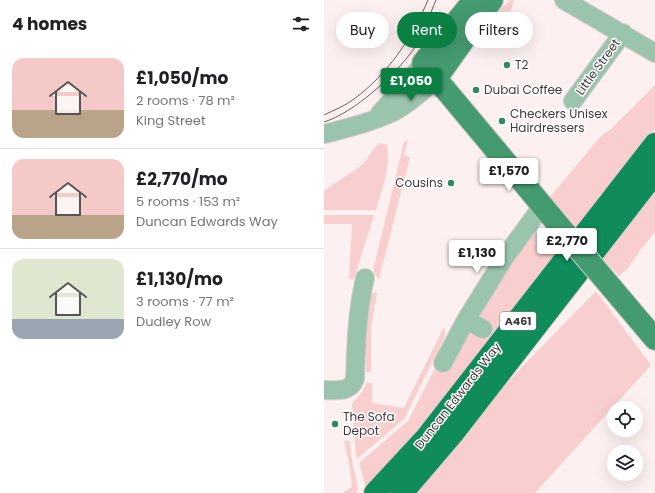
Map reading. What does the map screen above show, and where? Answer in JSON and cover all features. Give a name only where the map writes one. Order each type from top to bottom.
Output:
[{"type":"highway","name":"Duncan Edwards Way","points":[[375,493],[426,438],[655,144]]},
{"type":"highway","name":"Duncan Edwards Way","points":[[402,493],[454,432],[655,174]]},
{"type":"main road","points":[[430,71],[474,0]]},
{"type":"main road","points":[[430,71],[492,0]]},
{"type":"main road","points":[[430,71],[655,339]]},
{"type":"street","points":[[564,0],[655,52]]},
{"type":"street","name":"Little Street","points":[[573,101],[622,33]]},
{"type":"street","points":[[324,134],[374,119],[409,82],[430,71]]},
{"type":"street","points":[[443,363],[466,320],[505,257],[542,205]]},
{"type":"street","points":[[324,390],[346,390],[353,384],[355,379],[356,342],[360,300],[365,278]]},
{"type":"street","points":[[466,320],[483,329]]},
{"type":"shaded area","points":[[511,0],[514,0],[511,12],[498,12]]},
{"type":"shaded area","points":[[655,85],[655,129],[577,228],[550,197],[601,136],[611,129]]},
{"type":"shaded area","points":[[408,140],[404,155],[410,157],[379,279],[375,274],[374,267],[404,142]]},
{"type":"shaded area","points":[[381,143],[387,145],[388,161],[376,210],[324,210],[324,191],[363,164],[375,147]]},
{"type":"shaded area","points":[[655,188],[655,232],[628,268],[619,276],[601,257]]},
{"type":"shaded area","points":[[324,215],[374,215],[354,279],[349,279],[352,224],[324,224]]},
{"type":"shaded area","points":[[538,232],[548,236],[560,249],[499,332],[389,465],[366,487],[359,463],[408,421],[436,366],[469,334],[474,333],[480,318],[479,312],[482,305],[531,235]]},
{"type":"shaded area","points":[[596,291],[651,365],[618,401],[607,401],[607,414],[535,493],[415,493],[516,373]]},
{"type":"shaded area","points":[[373,292],[377,293],[371,327],[371,372],[366,372],[366,324],[371,295]]},
{"type":"shaded area","points":[[444,327],[445,336],[404,419],[358,458],[356,456],[352,404],[363,390],[366,383],[372,383],[372,403],[404,408]]},
{"type":"shaded area","points":[[344,441],[350,441],[358,490],[356,493],[342,493],[352,487]]},
{"type":"tram line","points":[[324,115],[351,101],[378,78],[388,67],[407,41],[428,0]]},
{"type":"tram line","points":[[324,122],[336,117],[361,102],[396,71],[417,44],[436,0]]},
{"type":"place","name":"T2","points":[[507,65]]},
{"type":"place","name":"Dubai Coffee","points":[[476,90]]},
{"type":"place","name":"Checkers Unisex Hairdressers","points":[[502,121]]},
{"type":"place","name":"Cousins","points":[[451,183]]},
{"type":"place","name":"The Sofa Depot","points":[[335,424]]}]
